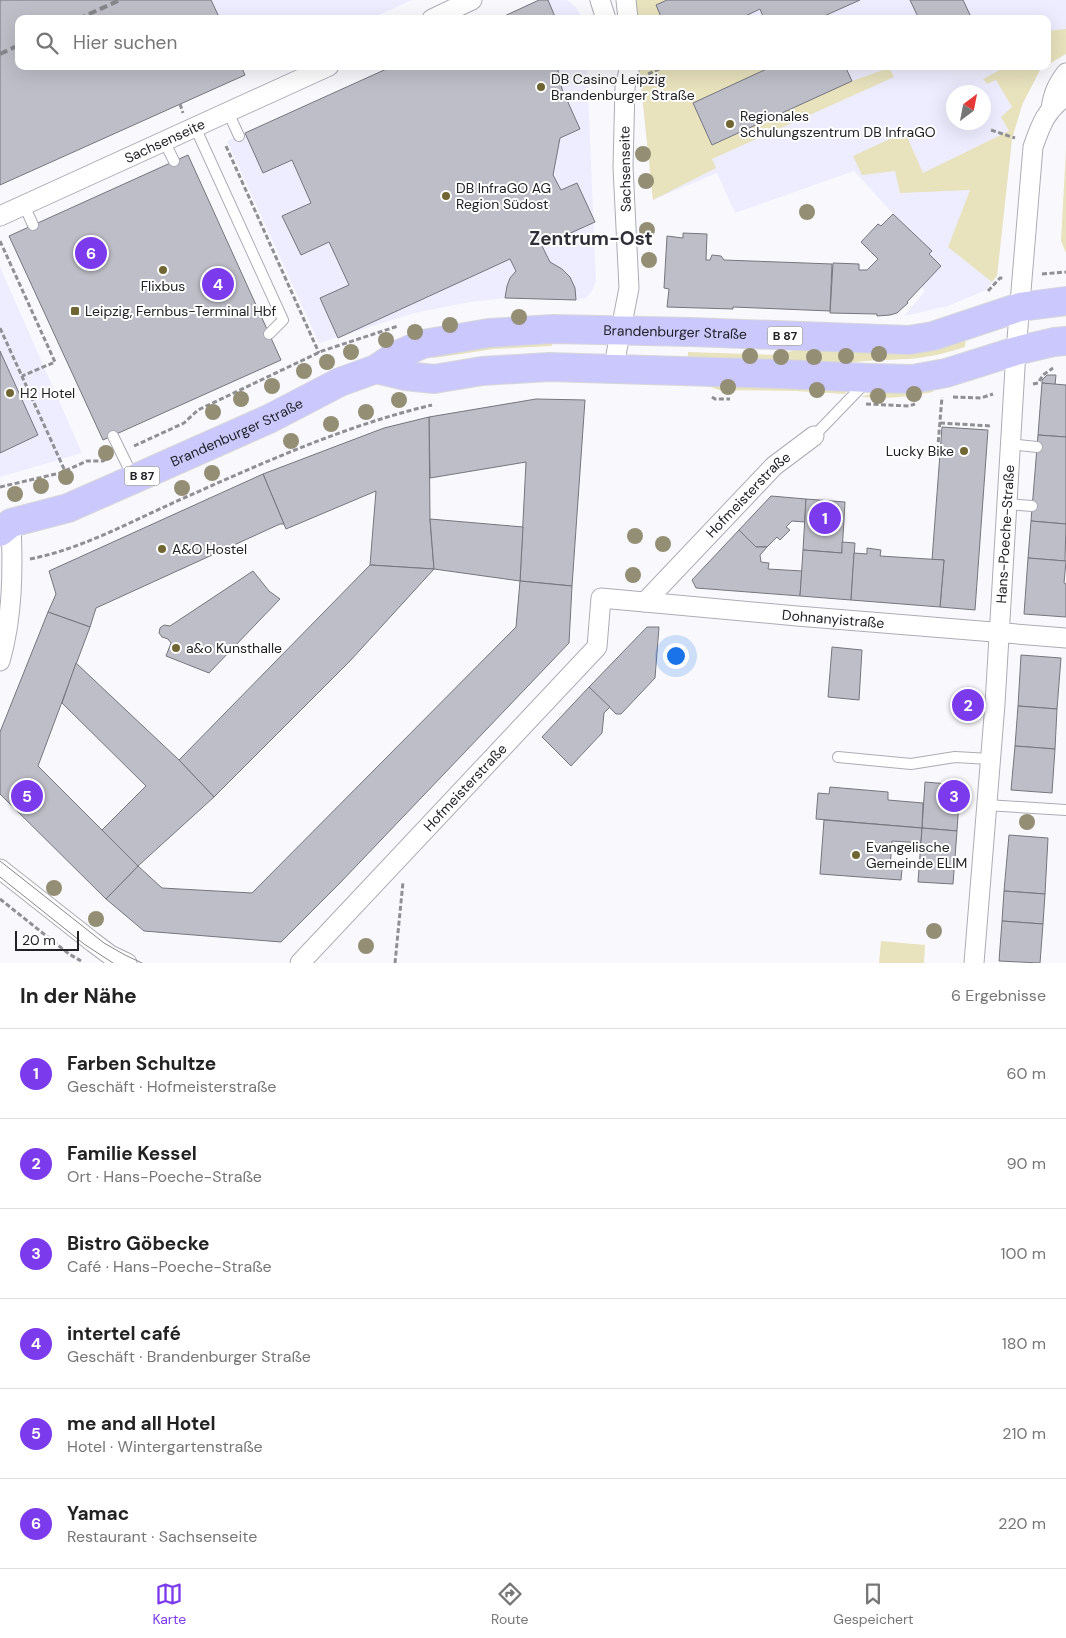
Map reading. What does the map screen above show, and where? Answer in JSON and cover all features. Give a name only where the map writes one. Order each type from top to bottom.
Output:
[{"type":"main road","name":"Brandenburger Straße","points":[[7,538],[68,508],[269,419],[340,382],[376,369],[397,355],[423,344],[470,335],[552,328],[909,340],[933,336],[1020,307],[1066,301]]},
{"type":"main road","points":[[376,369],[405,376],[434,379],[482,371],[549,367],[913,379],[946,374],[1016,351],[1066,341]]},
{"type":"street","points":[[440,15],[472,0]]},
{"type":"street","points":[[600,0],[605,15]]},
{"type":"street","points":[[626,0],[628,15]]},
{"type":"street","name":"Sachsenseite","points":[[0,216],[320,70]]},
{"type":"street","name":"Sachsenseite","points":[[617,70],[625,87]]},
{"type":"street","name":"Sachsenseite","points":[[614,370],[629,288],[623,167],[625,87],[629,70]]},
{"type":"street","name":"Hans-Poeche-Straße","points":[[974,963],[990,759],[1013,389],[1034,147],[1042,124],[1050,109],[1057,84],[1066,73]]},
{"type":"street","name":"Hans-Poeche-Straße","points":[[1050,109],[1066,96]]},
{"type":"street","name":"Hofmeisterstraße","points":[[645,602],[774,466],[814,436]]},
{"type":"street","points":[[0,661],[5,645],[13,577],[7,538]]},
{"type":"street","name":"Hofmeisterstraße","points":[[300,963],[598,647],[601,598]]},
{"type":"street","name":"Dohnanyistraße","points":[[601,598],[734,611],[1066,638]]},
{"type":"street","points":[[0,869],[110,955],[127,963]]},
{"type":"lane","points":[[221,116],[239,136]]},
{"type":"lane","points":[[196,127],[283,320],[269,334]]},
{"type":"lane","points":[[164,142],[174,162]]},
{"type":"lane","points":[[24,205],[33,225]]},
{"type":"lane","points":[[814,436],[848,403],[870,378]]},
{"type":"lane","points":[[113,436],[134,480]]},
{"type":"lane","points":[[1011,436],[1037,447]]},
{"type":"lane","points":[[1007,504],[1032,506]]},
{"type":"lane","points":[[838,757],[911,764],[955,757],[990,759]]},
{"type":"lane","points":[[986,805],[1066,810]]},
{"type":"path","points":[[221,116],[319,353]]},
{"type":"path","points":[[991,130],[1024,141],[1034,147]]},
{"type":"path","points":[[0,241],[55,362],[22,376]]},
{"type":"path","points":[[0,328],[64,471]]},
{"type":"path","points":[[934,399],[942,397],[981,398],[1038,383],[1043,374],[1056,367]]},
{"type":"path","points":[[707,395],[715,399],[733,399]]},
{"type":"path","points":[[937,457],[942,397]]},
{"type":"path","points":[[848,403],[893,406],[917,404]]},
{"type":"path","points":[[7,538],[74,548],[254,467],[392,414],[436,404]]},
{"type":"path","points":[[940,423],[1011,436]]},
{"type":"path","points":[[395,963],[406,849]]},
{"type":"path","points":[[0,899],[69,954],[85,963]]},
{"type":"shaded area","points":[[211,0],[412,0],[379,15],[218,15]]},
{"type":"shaded area","points":[[539,0],[567,0],[576,7],[581,15],[507,15]]},
{"type":"shaded area","points":[[636,0],[1066,0],[1066,54],[1051,63],[1051,15],[636,15]]},
{"type":"shaded area","points":[[636,0],[667,0],[664,15],[636,15]]},
{"type":"shaded area","points":[[1066,29],[1066,54],[1051,63],[1051,31]]},
{"type":"shaded area","name":"DB InfraGO AG Region Südost","points":[[384,70],[587,70],[596,281],[592,291],[586,298],[576,300],[505,298],[470,302],[414,313],[319,343],[227,141]]},
{"type":"shaded area","points":[[639,70],[1040,70],[1022,105],[1012,139],[997,276],[986,290],[948,306],[904,316],[925,291],[918,284],[938,263],[854,171],[735,213],[717,173],[653,200]]},
{"type":"shaded area","points":[[639,70],[764,70],[693,103],[712,145],[852,81],[883,70],[890,70],[894,77],[712,159],[716,168],[653,200]]},
{"type":"shaded area","points":[[1000,70],[1040,70],[1022,105],[1012,139],[997,276],[992,282],[948,247],[970,190],[900,193],[895,171],[862,175],[853,156],[905,132],[923,173],[1009,131],[1001,117],[1012,107],[996,80],[987,84],[983,79]]},
{"type":"shaded area","points":[[1066,149],[1066,253],[1061,241]]},
{"type":"shaded area","points":[[0,267],[82,453],[0,477]]},
{"type":"shaded area","points":[[966,338],[965,347],[936,355],[914,358],[848,363],[688,361],[688,352],[776,355],[808,347]]},
{"type":"shaded area","points":[[552,339],[552,346],[494,349],[432,357],[434,352]]},
{"type":"shaded area","points":[[705,385],[848,388],[845,394],[719,390]]},
{"type":"shaded area","points":[[934,388],[933,392],[906,396],[861,397],[875,392]]},
{"type":"shaded area","points":[[881,941],[925,945],[924,963],[879,963]]},
{"type":"building","points":[[0,0],[211,0],[218,15],[15,15],[15,70],[243,70],[245,75],[0,185]]},
{"type":"building","points":[[539,0],[548,0],[554,15],[507,15]]},
{"type":"building","points":[[667,0],[860,0],[826,15],[762,15],[760,9],[747,15],[660,15],[656,5]]},
{"type":"building","points":[[910,0],[963,0],[970,15],[917,15]]},
{"type":"building","name":"DB InfraGO AG Region Südost","points":[[384,70],[558,70],[562,89],[580,129],[560,138],[553,175],[561,190],[577,183],[595,222],[542,246],[550,262],[562,269],[570,277],[575,288],[576,300],[505,298],[510,278],[516,271],[510,259],[338,338],[320,298],[349,285],[329,242],[301,255],[282,216],[311,203],[292,160],[263,173],[245,133]]},
{"type":"building","name":"Regionales Schulungszentrum DB InfraGO","points":[[764,70],[847,70],[852,81],[712,145],[693,103]]},
{"type":"building","points":[[188,155],[281,360],[103,440],[9,236]]},
{"type":"building","points":[[893,214],[932,251],[929,254],[941,266],[897,313],[877,316],[877,314],[830,313],[833,263],[859,264],[859,270],[867,270],[878,259],[861,242],[878,224],[881,226]]},
{"type":"building","points":[[683,233],[707,234],[706,260],[710,260],[712,255],[721,256],[724,260],[832,264],[830,311],[733,307],[733,309],[667,307],[669,289],[664,288],[667,236],[683,238]]},
{"type":"building","name":"H2 Hotel","points":[[0,351],[38,435],[0,453]]},
{"type":"building","points":[[1047,375],[1056,375],[1055,385],[1042,383],[1042,380]]},
{"type":"building","points":[[1042,383],[1066,385],[1066,437],[1038,435]]},
{"type":"building","points":[[536,399],[585,400],[572,586],[520,581],[526,462],[430,478],[429,417]]},
{"type":"building","points":[[429,417],[430,519],[434,569],[370,565],[376,491],[286,529],[263,474],[384,428]]},
{"type":"building","points":[[942,427],[988,430],[975,610],[940,607],[944,560],[932,560]]},
{"type":"building","points":[[1038,435],[1066,437],[1066,524],[1031,521]]},
{"type":"building","name":"A&O Hostel","points":[[263,474],[284,524],[280,524],[96,608],[90,627],[48,612],[56,594],[49,571]]},
{"type":"building","points":[[771,496],[806,499],[805,522],[792,521],[786,527],[790,530],[780,540],[777,537],[767,547],[756,547],[739,530]]},
{"type":"building","points":[[806,499],[845,502],[842,553],[803,550]]},
{"type":"building","points":[[430,519],[523,527],[520,581],[434,569]]},
{"type":"building","points":[[1031,521],[1066,524],[1065,561],[1028,558]]},
{"type":"building","points":[[739,530],[756,547],[767,547],[760,555],[761,562],[769,563],[768,569],[802,571],[800,596],[696,588],[692,580]]},
{"type":"building","points":[[842,542],[855,543],[851,600],[800,596],[803,550],[842,553]]},
{"type":"building","points":[[867,548],[881,550],[880,556],[944,560],[940,607],[851,600],[854,553],[867,554]]},
{"type":"building","points":[[1028,558],[1066,561],[1064,583],[1066,584],[1066,617],[1024,614]]},
{"type":"building","points":[[370,565],[434,569],[350,661],[214,797],[179,760]]},
{"type":"building","points":[[253,571],[269,591],[280,599],[209,673],[166,656],[171,643],[159,633],[160,628],[164,625],[170,626]]},
{"type":"building","points":[[520,581],[572,586],[569,643],[339,884],[281,942],[144,931],[106,899],[138,866],[162,888],[252,893],[516,627]]},
{"type":"building","points":[[48,612],[90,627],[38,766],[138,866],[106,899],[0,794],[0,732]]},
{"type":"building","points":[[647,627],[659,627],[655,678],[621,714],[616,714],[589,687]]},
{"type":"building","points":[[832,647],[862,650],[859,700],[828,697]]},
{"type":"building","points":[[1021,655],[1061,658],[1057,709],[1018,706]]},
{"type":"building","points":[[76,663],[179,760],[214,797],[138,866],[102,830],[146,786],[62,703]]},
{"type":"building","points":[[589,687],[610,707],[604,713],[602,733],[571,766],[542,737]]},
{"type":"building","points":[[1018,706],[1057,709],[1055,749],[1015,746]]},
{"type":"building","points":[[1015,746],[1055,749],[1052,793],[1011,790]]},
{"type":"building","points":[[925,782],[960,785],[957,831],[922,828]]},
{"type":"building","points":[[830,787],[888,792],[888,800],[923,803],[922,828],[816,819],[818,793],[829,794]]},
{"type":"building","name":"Evangelische Gemeinde ELIM","points":[[824,820],[922,828],[921,843],[892,841],[890,868],[902,869],[901,880],[820,874]]},
{"type":"building","points":[[922,828],[957,831],[953,884],[918,882]]},
{"type":"building","points":[[1009,835],[1048,838],[1045,894],[1004,891]]},
{"type":"building","points":[[1004,891],[1045,894],[1043,924],[1002,921]]},
{"type":"building","points":[[1002,921],[1043,924],[1040,963],[999,961]]},
{"type":"tram line","points":[[0,861],[104,943],[142,963]]},
{"type":"tram line","points":[[0,877],[84,944],[113,963]]},
{"type":"railway","points":[[87,15],[120,0]]},
{"type":"railway","points":[[0,54],[15,47]]},
{"type":"place","name":"DB Casino Leipzig Brandenburger Straße","points":[[541,87]]},
{"type":"place","name":"Regionales Schulungszentrum DB InfraGO","points":[[730,124]]},
{"type":"place","name":"DB InfraGO AG Region Südost","points":[[446,196]]},
{"type":"place","name":"Yamac","points":[[91,253]]},
{"type":"place","name":"Flixbus","points":[[163,270]]},
{"type":"place","name":"intertel café","points":[[218,284]]},
{"type":"place","name":"Leipzig, Fernbus-Terminal Hbf","points":[[75,311]]},
{"type":"place","name":"H2 Hotel","points":[[10,393]]},
{"type":"place","name":"Lucky Bike","points":[[964,451]]},
{"type":"place","name":"Farben Schultze","points":[[825,518]]},
{"type":"place","name":"A&O Hostel","points":[[162,549]]},
{"type":"place","name":"a&o Kunsthalle","points":[[176,648]]},
{"type":"place","name":"Familie Kessel","points":[[968,705]]},
{"type":"place","name":"me and all Hotel","points":[[27,796]]},
{"type":"place","name":"Bistro Göbecke","points":[[954,796]]},
{"type":"place","name":"Evangelische Gemeinde ELIM","points":[[856,855]]},
{"type":"district","name":"Zentrum-Ost","points":[[591,238]]}]
